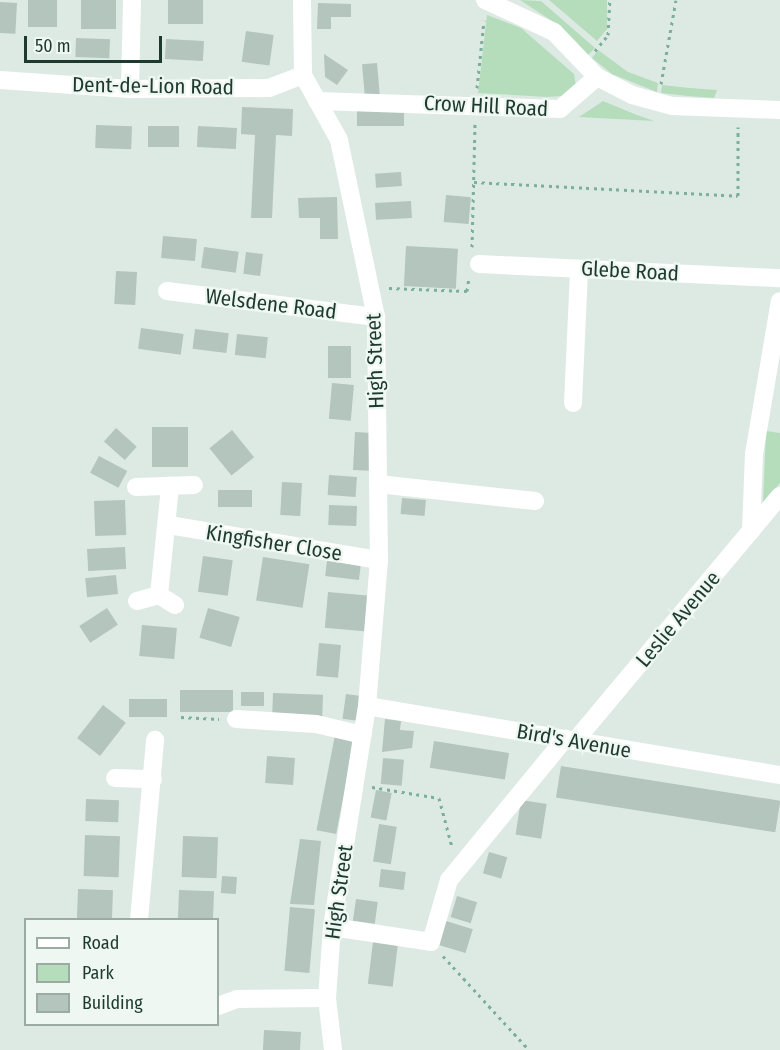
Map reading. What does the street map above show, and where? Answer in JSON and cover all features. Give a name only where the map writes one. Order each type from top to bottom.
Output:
[{"type":"street","points":[[130,89],[132,0]]},
{"type":"street","name":"High Street","points":[[302,0],[303,75],[339,140],[376,317],[380,560],[368,706],[332,927],[327,998],[333,1050]]},
{"type":"street","points":[[494,1],[554,32],[597,77],[657,102],[780,110]]},
{"type":"street","name":"Dent-de-Lion Road","points":[[0,80],[130,89],[269,88],[303,75]]},
{"type":"street","name":"Crow Hill Road","points":[[317,101],[560,109],[597,77]]},
{"type":"street","name":"Glebe Road","points":[[473,263],[780,278]]},
{"type":"street","points":[[573,403],[579,269]]},
{"type":"street","name":"Welsdene Road","points":[[167,291],[376,317]]},
{"type":"street","points":[[751,531],[754,454],[780,301]]},
{"type":"street","points":[[378,484],[535,501]]},
{"type":"street","points":[[136,487],[194,485]]},
{"type":"street","points":[[159,595],[169,525],[170,486]]},
{"type":"street","name":"Leslie Avenue","points":[[431,942],[449,880],[457,869],[780,496]]},
{"type":"street","name":"Kingfisher Close","points":[[169,525],[380,560]]},
{"type":"street","points":[[137,601],[159,595],[175,606]]},
{"type":"street","name":"Bird's Avenue","points":[[368,706],[780,775]]},
{"type":"street","points":[[236,719],[316,724],[363,735]]},
{"type":"street","points":[[140,918],[155,740]]},
{"type":"street","points":[[115,778],[153,779]]},
{"type":"street","points":[[332,927],[431,942]]},
{"type":"street","points":[[219,1006],[237,999],[327,998]]},
{"type":"path","points":[[584,63],[608,35],[610,0]]},
{"type":"path","points":[[657,102],[676,0]]},
{"type":"path","points":[[371,289],[467,291],[473,263],[476,105],[494,1]]},
{"type":"path","points":[[474,182],[738,196],[738,108]]},
{"type":"path","points":[[181,717],[236,719]]},
{"type":"path","points":[[355,784],[439,798],[457,869]]},
{"type":"path","points":[[431,942],[529,1050]]},
{"type":"green space","points":[[520,0],[541,1],[595,48],[588,55],[555,23]]},
{"type":"green space","points":[[549,0],[607,0],[607,29],[597,41]]},
{"type":"green space","points":[[487,15],[521,28],[574,74],[576,86],[562,96],[478,93]]},
{"type":"green space","points":[[598,50],[628,72],[658,83],[657,92],[612,74],[592,58]]},
{"type":"green space","points":[[662,85],[717,90],[714,98],[688,96],[661,93]]},
{"type":"green space","points":[[603,101],[637,115],[654,121],[579,117]]},
{"type":"green space","points":[[766,431],[780,433],[780,483],[763,502]]},
{"type":"building","points":[[28,0],[57,0],[57,27],[28,27]]},
{"type":"building","points":[[81,0],[116,0],[116,29],[81,29]]},
{"type":"building","points":[[168,0],[203,0],[203,24],[168,24]]},
{"type":"building","points":[[0,2],[17,3],[15,34],[0,33]]},
{"type":"building","points":[[318,3],[351,4],[351,17],[331,17],[331,29],[317,29]]},
{"type":"building","points":[[246,31],[274,35],[269,66],[242,62]]},
{"type":"building","points":[[76,38],[110,39],[109,58],[75,57]]},
{"type":"building","points":[[166,39],[204,41],[203,61],[165,59]]},
{"type":"building","points":[[324,54],[348,70],[337,85],[325,77]]},
{"type":"building","points":[[377,63],[380,95],[365,96],[362,64]]},
{"type":"building","points":[[242,107],[293,109],[292,136],[276,135],[272,218],[251,218],[255,135],[241,134]]},
{"type":"building","points":[[357,110],[404,110],[404,126],[357,126]]},
{"type":"building","points":[[96,125],[132,126],[131,149],[95,148]]},
{"type":"building","points":[[148,126],[179,126],[179,147],[148,147]]},
{"type":"building","points":[[198,126],[237,128],[236,149],[197,147]]},
{"type":"building","points":[[401,172],[402,186],[376,188],[375,174]]},
{"type":"building","points":[[446,195],[471,197],[469,224],[444,222]]},
{"type":"building","points":[[337,197],[338,239],[320,239],[320,218],[299,218],[298,198]]},
{"type":"building","points":[[411,201],[412,218],[376,220],[375,203]]},
{"type":"building","points":[[163,236],[197,239],[195,261],[161,258]]},
{"type":"building","points":[[406,246],[458,249],[456,289],[404,286]]},
{"type":"building","points":[[204,247],[239,252],[236,273],[201,268]]},
{"type":"building","points":[[246,252],[263,254],[260,276],[243,274]]},
{"type":"building","points":[[116,271],[137,272],[135,305],[114,304]]},
{"type":"building","points":[[141,328],[184,334],[181,355],[138,349]]},
{"type":"building","points":[[195,329],[229,333],[226,353],[193,349]]},
{"type":"building","points":[[237,334],[268,337],[266,358],[235,355]]},
{"type":"building","points":[[328,346],[351,346],[351,378],[328,378]]},
{"type":"building","points":[[332,383],[354,385],[351,421],[329,419]]},
{"type":"building","points":[[152,427],[188,427],[188,467],[152,467]]},
{"type":"building","points":[[116,428],[137,447],[125,460],[104,441]]},
{"type":"building","points":[[232,430],[254,457],[231,475],[209,448]]},
{"type":"building","points":[[355,432],[372,433],[370,471],[353,470]]},
{"type":"building","points":[[99,456],[127,471],[118,488],[90,473]]},
{"type":"building","points":[[329,475],[357,477],[356,497],[328,495]]},
{"type":"building","points":[[282,482],[302,483],[300,516],[280,515]]},
{"type":"building","points":[[218,490],[252,490],[252,507],[218,507]]},
{"type":"building","points":[[402,498],[426,500],[425,516],[401,514]]},
{"type":"building","points":[[125,500],[126,535],[95,536],[94,501]]},
{"type":"building","points":[[329,505],[357,506],[356,526],[328,525]]},
{"type":"building","points":[[125,547],[126,569],[88,571],[87,549]]},
{"type":"building","points":[[203,556],[233,560],[228,596],[198,592]]},
{"type":"building","points":[[263,557],[309,564],[303,608],[256,600]]},
{"type":"building","points":[[327,561],[361,565],[359,580],[325,576]]},
{"type":"building","points":[[116,575],[118,594],[87,597],[85,578]]},
{"type":"building","points":[[328,592],[370,596],[367,632],[325,628]]},
{"type":"building","points":[[107,608],[118,625],[90,643],[79,626]]},
{"type":"building","points":[[208,608],[240,617],[231,647],[199,638]]},
{"type":"building","points":[[142,625],[177,628],[174,659],[139,656]]},
{"type":"building","points":[[319,643],[341,645],[338,678],[316,676]]},
{"type":"building","points":[[180,690],[233,690],[233,712],[180,712]]},
{"type":"building","points":[[241,692],[264,692],[264,706],[241,706]]},
{"type":"building","points":[[273,693],[323,695],[322,717],[272,715]]},
{"type":"building","points":[[346,694],[361,696],[357,721],[343,719]]},
{"type":"building","points":[[129,699],[167,699],[167,717],[129,717]]},
{"type":"building","points":[[103,705],[126,723],[100,756],[77,738]]},
{"type":"building","points":[[385,719],[401,721],[400,730],[414,731],[412,748],[382,752]]},
{"type":"building","points":[[335,735],[355,739],[336,834],[316,830]]},
{"type":"building","points":[[434,741],[509,753],[505,780],[430,768]]},
{"type":"building","points":[[267,756],[295,758],[293,785],[265,783]]},
{"type":"building","points":[[383,758],[404,760],[402,786],[381,784]]},
{"type":"building","points":[[561,766],[780,801],[775,832],[556,798]]},
{"type":"building","points":[[376,790],[392,793],[386,821],[371,817]]},
{"type":"building","points":[[86,799],[119,800],[118,822],[85,821]]},
{"type":"building","points":[[521,800],[547,804],[541,839],[516,835]]},
{"type":"building","points":[[379,824],[397,827],[391,864],[373,862]]},
{"type":"building","points":[[85,835],[120,836],[119,877],[84,876]]},
{"type":"building","points":[[183,836],[218,837],[217,878],[182,877]]},
{"type":"building","points":[[300,839],[321,841],[314,905],[290,904]]},
{"type":"building","points":[[489,852],[507,857],[501,878],[483,873]]},
{"type":"building","points":[[381,869],[406,872],[404,890],[379,887]]},
{"type":"building","points":[[222,876],[237,877],[236,894],[221,893]]},
{"type":"building","points":[[78,889],[113,890],[112,918],[77,918]]},
{"type":"building","points":[[179,890],[214,891],[213,918],[178,918]]},
{"type":"building","points":[[457,896],[477,902],[471,923],[451,917]]},
{"type":"building","points":[[356,899],[378,902],[375,924],[353,921]]},
{"type":"building","points":[[290,907],[315,909],[309,973],[284,971]]},
{"type":"building","points":[[446,921],[473,929],[465,953],[439,945]]},
{"type":"building","points":[[373,942],[398,945],[393,987],[368,984]]},
{"type":"building","points":[[264,1030],[301,1032],[300,1050],[263,1050]]}]
